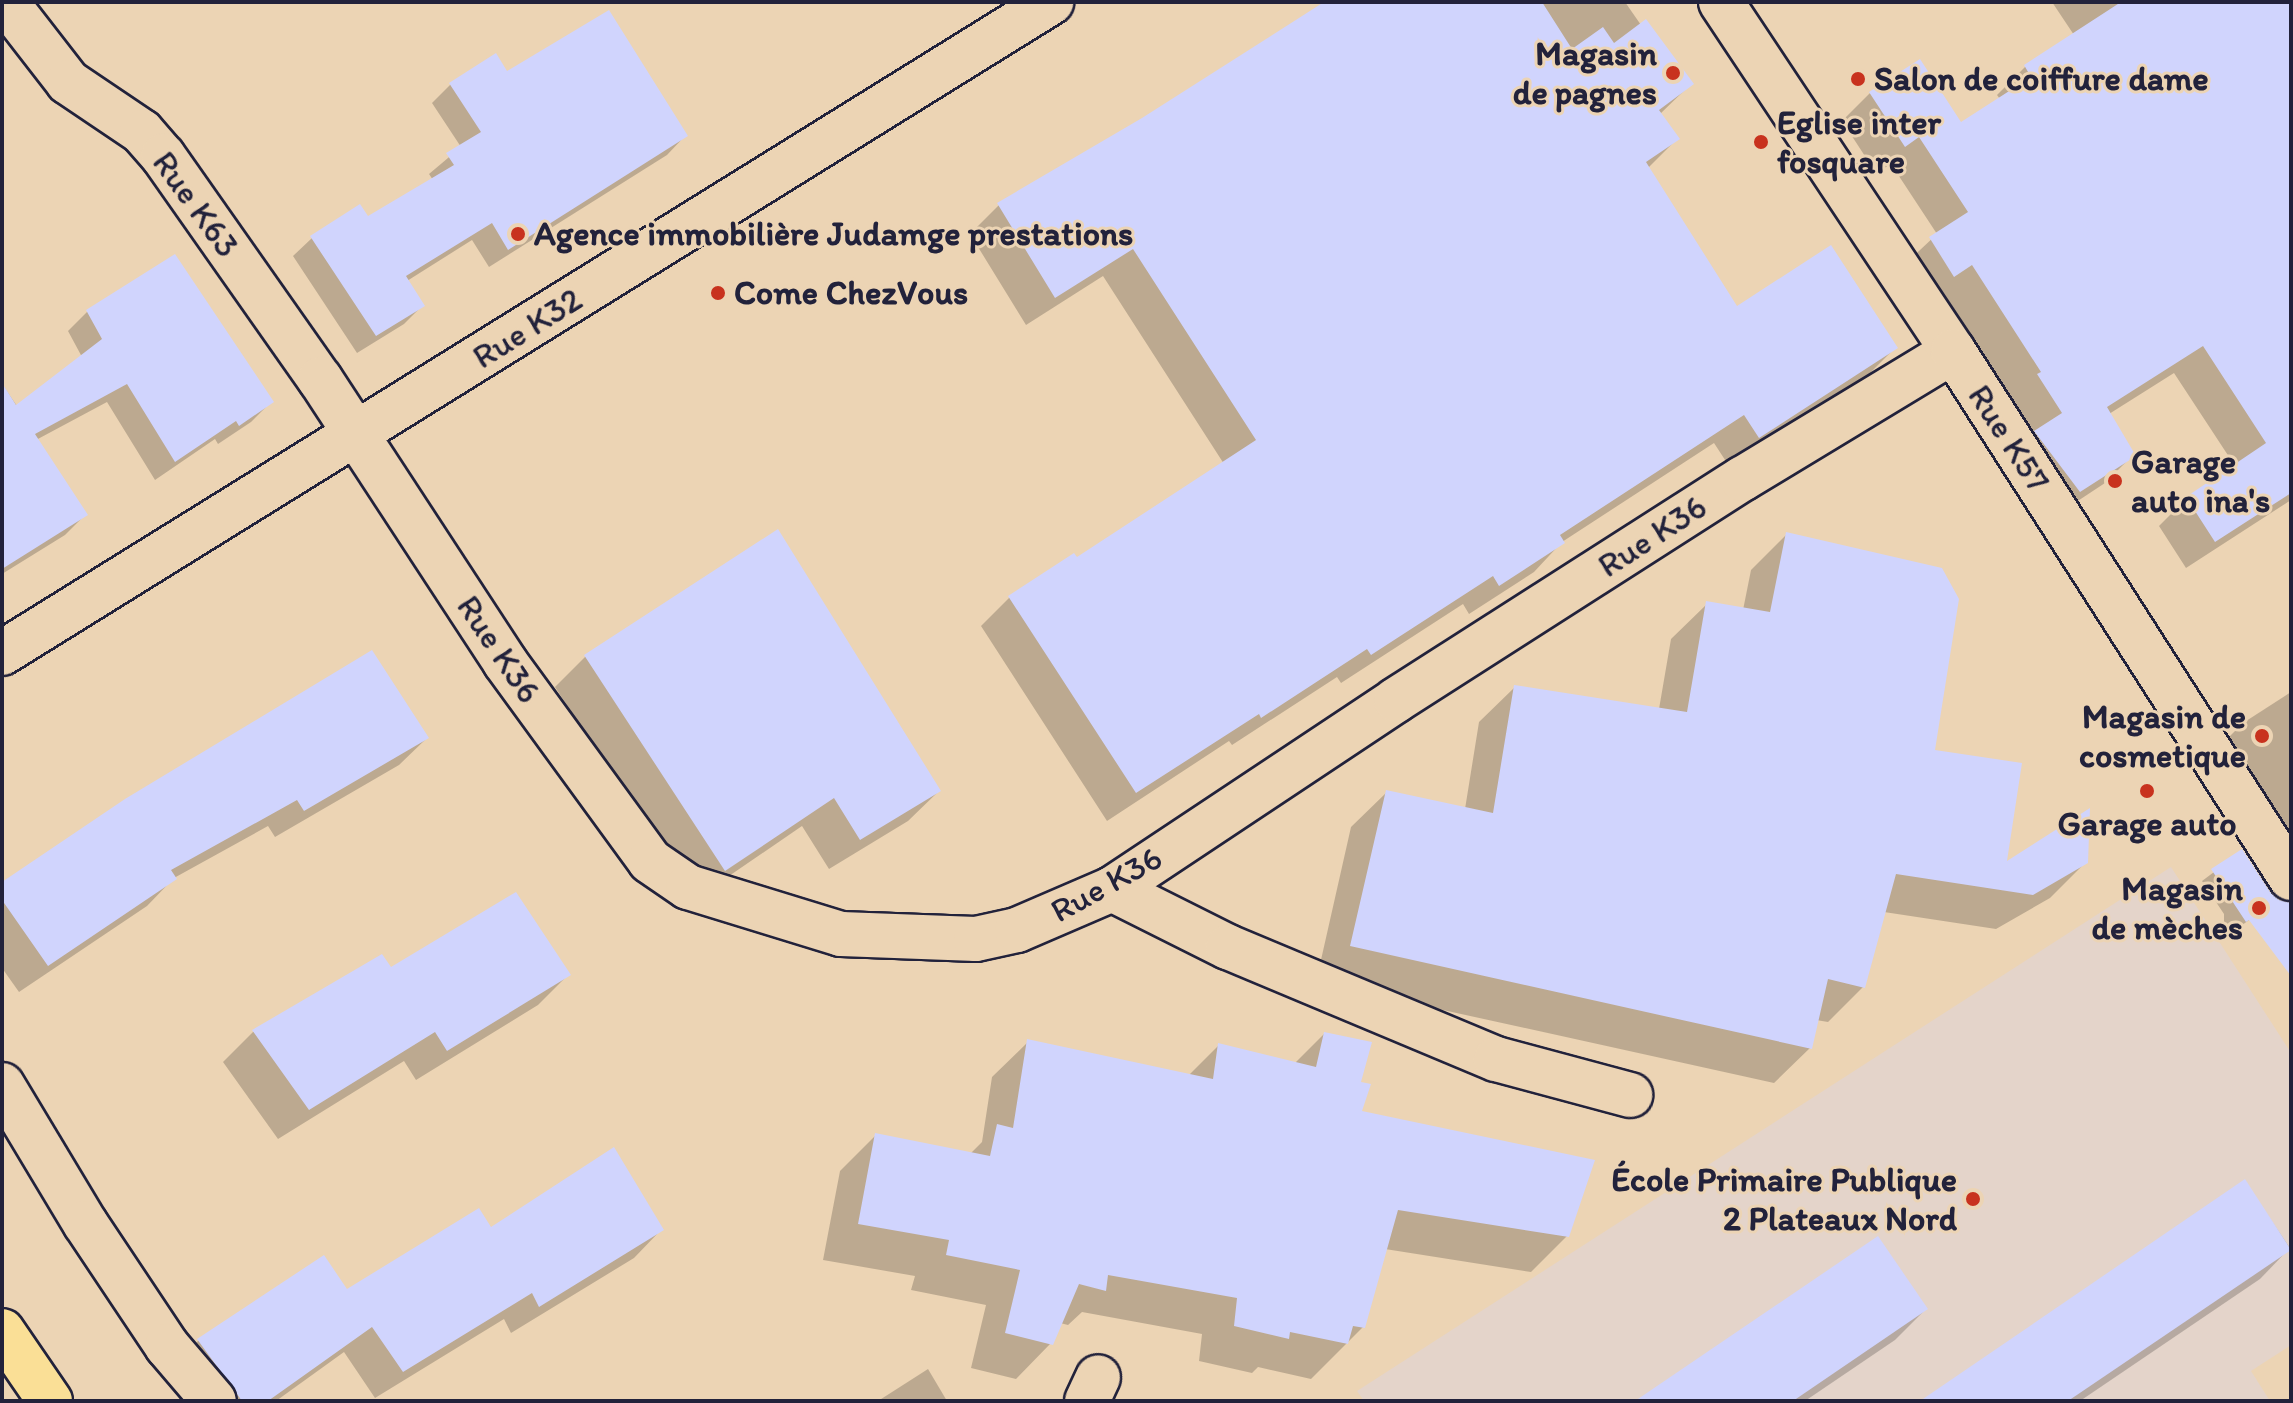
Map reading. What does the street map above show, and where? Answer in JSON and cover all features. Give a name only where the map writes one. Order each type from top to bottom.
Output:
[{"type":"main road","points":[[2,1331],[50,1401]]},
{"type":"street","name":"Rue K63","points":[[6,2],[68,82],[142,132],[163,156],[356,435]]},
{"type":"street","name":"Rue K32","points":[[2,653],[1051,2]]},
{"type":"street","name":"Rue K57","points":[[1721,2],[1953,351],[2291,878]]},
{"type":"street","name":"Rue K36","points":[[356,435],[505,662],[650,861],[688,887],[841,934],[976,939],[1017,930],[1112,889],[1298,763],[1742,479],[1953,351]]},
{"type":"street","points":[[1112,889],[1228,947],[1496,1059],[1630,1095]]},
{"type":"street","points":[[2,1085],[78,1212],[159,1334],[214,1401]]},
{"type":"shaded area","name":"École Primaire Publique 2 Plateaux Nord","points":[[2171,867],[2291,1053],[2291,1345],[2251,1371],[2270,1401],[1364,1401],[1357,1391]]},
{"type":"building","points":[[1324,2],[1542,2],[1572,49],[1603,27],[1614,43],[1646,19],[1694,84],[1659,110],[1680,139],[1646,162],[1737,306],[1831,245],[1898,348],[1759,438],[1744,415],[1560,535],[1565,543],[1499,586],[1493,576],[1371,655],[1367,649],[1261,718],[1259,714],[1136,793],[1008,596],[1074,553],[1077,557],[1256,440],[1133,249],[1055,298],[997,203],[1142,118]]},
{"type":"building","points":[[2121,2],[2291,2],[2291,493],[2215,542],[2186,497],[2266,443],[2203,346],[2107,407],[2136,456],[2080,492],[2034,431],[2062,413],[2037,374],[2041,372],[1972,265],[1954,277],[1929,237],[1968,212],[1919,137],[1905,147],[1869,92],[1920,59],[1961,122],[2031,77],[2024,65]]},
{"type":"building","points":[[609,10],[688,136],[508,250],[492,223],[406,276],[425,306],[376,336],[310,236],[360,204],[368,216],[454,165],[446,153],[481,132],[449,83],[496,53],[507,71]]},
{"type":"building","points":[[175,254],[274,402],[239,426],[236,421],[175,462],[127,384],[35,434],[88,515],[2,569],[2,383],[16,405],[102,339],[86,310]]},
{"type":"building","points":[[778,529],[941,791],[860,840],[834,798],[725,871],[584,655]]},
{"type":"building","points":[[1786,532],[1942,568],[1959,599],[1935,750],[2022,763],[2007,861],[2090,808],[2088,863],[2033,895],[1896,874],[1865,988],[1828,979],[1812,1049],[1350,946],[1386,790],[1493,813],[1514,685],[1687,712],[1706,601],[1770,612]]},
{"type":"building","points":[[372,650],[429,738],[304,811],[297,800],[171,870],[177,879],[48,966],[2,900],[2,882],[125,799]]},
{"type":"building","points":[[2242,849],[2270,892],[2279,900],[2291,903],[2291,976],[2249,920],[2246,922],[2211,869]]},
{"type":"building","points":[[516,892],[571,975],[447,1051],[435,1032],[309,1110],[252,1030],[382,954],[391,967]]},
{"type":"building","points":[[1324,1032],[1372,1042],[1361,1082],[1371,1084],[1362,1111],[1595,1160],[1569,1237],[1398,1210],[1365,1328],[1353,1326],[1348,1344],[1290,1332],[1289,1339],[1234,1326],[1237,1298],[1108,1275],[1106,1291],[1079,1284],[1053,1345],[1005,1333],[1020,1270],[946,1255],[949,1240],[858,1224],[875,1133],[990,1156],[997,1124],[1013,1128],[1027,1039],[1213,1079],[1218,1043],[1316,1067]]},
{"type":"building","points":[[614,1147],[664,1230],[539,1307],[532,1293],[403,1372],[372,1327],[268,1401],[242,1401],[197,1339],[324,1255],[347,1289],[479,1208],[491,1227]]},
{"type":"building","points":[[2245,1179],[2291,1250],[2068,1401],[1920,1401]]},
{"type":"building","points":[[1878,1236],[1928,1309],[1793,1401],[1635,1401]]},
{"type":"place","name":"Magasin de pagnes","points":[[1673,73]]},
{"type":"place","name":"Salon de coiffure dame","points":[[1858,79]]},
{"type":"place","name":"Eglise inter fosquare","points":[[1761,142]]},
{"type":"place","name":"Agence immobilière Judamge prestations","points":[[518,234]]},
{"type":"place","name":"Come ChezVous","points":[[718,293]]},
{"type":"place","name":"Garage auto ina's","points":[[2115,481]]},
{"type":"place","name":"Magasin de cosmetique","points":[[2262,736]]},
{"type":"place","name":"Garage auto","points":[[2147,791]]},
{"type":"place","name":"Magasin de mèches","points":[[2259,908]]},
{"type":"place","name":"École Primaire Publique 2 Plateaux Nord","points":[[1973,1199]]}]
